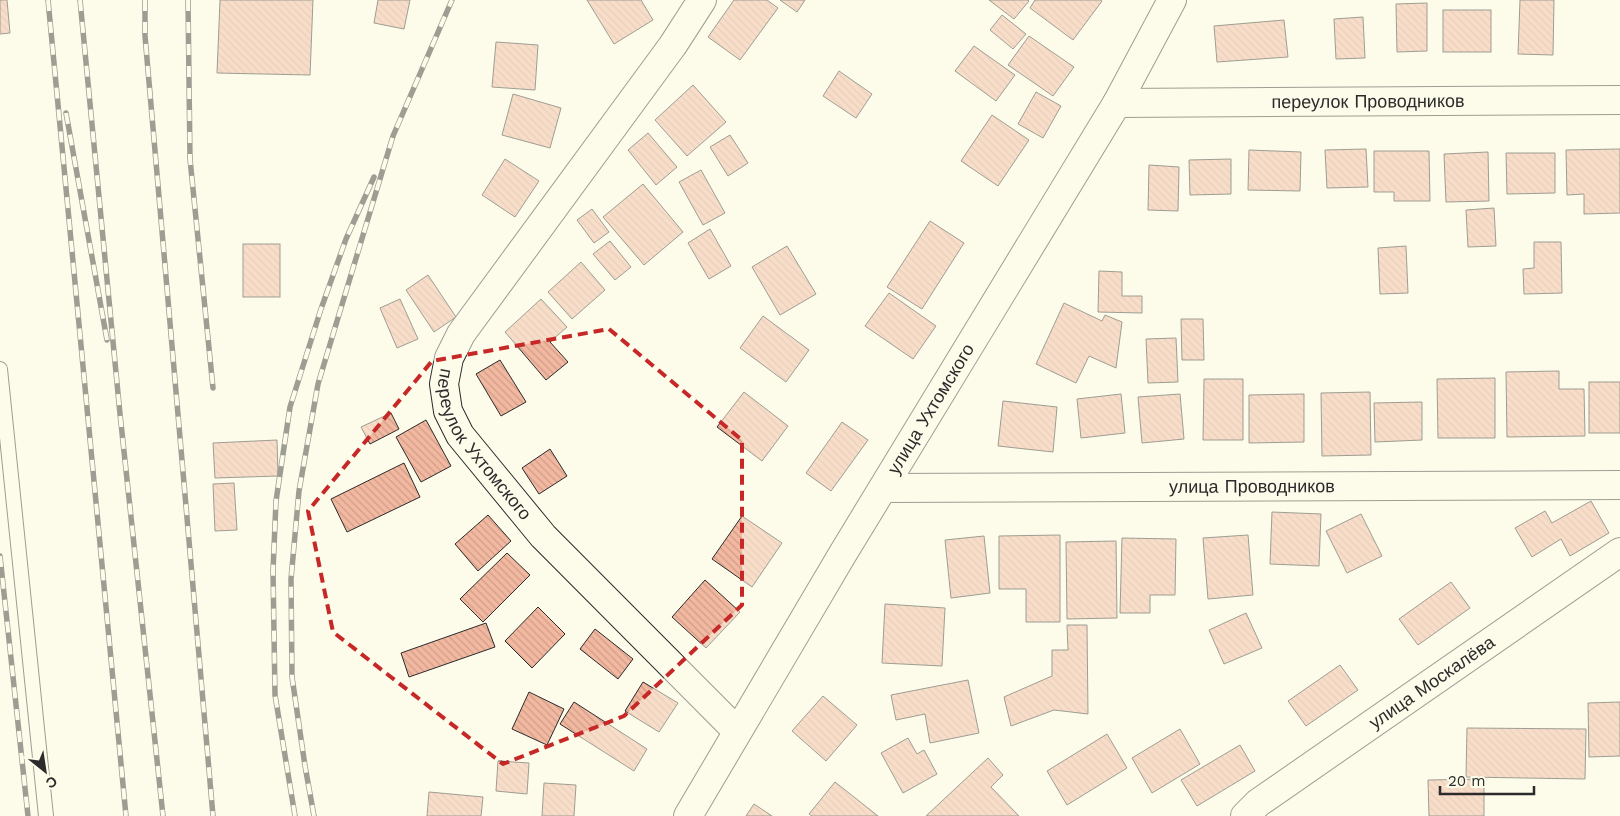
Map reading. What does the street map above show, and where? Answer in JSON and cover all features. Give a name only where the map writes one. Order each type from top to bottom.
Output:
[{"type":"street","name":"переулок Ухтомского","points":[[702,0],[674,45],[462,334],[449,358],[444,384],[448,411],[460,435],[543,536],[737,731]]},
{"type":"street","name":"улица Ухтомского","points":[[688,816],[842,555],[1117,104],[1172,0]]},
{"type":"street","name":"переулок Проводников","points":[[1117,104],[1620,100]]},
{"type":"street","name":"улица Проводников","points":[[884,488],[1620,485]]},
{"type":"street","name":"улица Москалёва","points":[[1245,816],[1258,803],[1620,552]]},
{"type":"lane","points":[[0,369],[46,816]]},
{"type":"highlighted area","points":[[609,329],[742,440],[742,605],[624,716],[503,764],[333,632],[308,511],[432,361]]},
{"type":"building","points":[[0,0],[7,0],[10,33],[0,34]]},
{"type":"building","points":[[220,0],[313,0],[310,75],[217,73]]},
{"type":"building","points":[[378,0],[410,0],[404,29],[374,23]]},
{"type":"building","points":[[587,0],[641,0],[653,20],[614,44]]},
{"type":"building","points":[[734,0],[767,0],[778,8],[740,60],[708,37]]},
{"type":"building","points":[[780,0],[805,0],[797,12]]},
{"type":"building","points":[[989,0],[1028,0],[1029,1],[1014,19]]},
{"type":"building","points":[[1035,0],[1102,1],[1073,40],[1030,8]]},
{"type":"building","points":[[1520,0],[1554,0],[1553,55],[1518,54]]},
{"type":"building","points":[[1427,3],[1427,51],[1397,52],[1396,4]]},
{"type":"building","points":[[1443,10],[1491,10],[1491,52],[1443,52]]},
{"type":"building","points":[[1002,15],[1026,34],[1013,49],[990,30]]},
{"type":"building","points":[[1363,17],[1365,58],[1336,59],[1334,19]]},
{"type":"building","points":[[1284,20],[1288,57],[1217,62],[1214,26]]},
{"type":"building","points":[[1029,36],[1074,67],[1053,96],[1008,65]]},
{"type":"building","points":[[496,42],[538,45],[535,90],[492,87]]},
{"type":"building","points":[[974,46],[1015,75],[996,101],[955,71]]},
{"type":"building","points":[[839,71],[872,94],[856,118],[823,96]]},
{"type":"building","points":[[693,85],[726,122],[687,156],[655,120]]},
{"type":"building","points":[[1036,92],[1061,106],[1043,138],[1018,124]]},
{"type":"building","points":[[513,94],[561,108],[550,148],[502,135]]},
{"type":"building","points":[[992,115],[1029,140],[998,186],[961,161]]},
{"type":"building","points":[[648,133],[677,167],[656,185],[628,150]]},
{"type":"building","points":[[730,135],[748,163],[728,176],[710,147]]},
{"type":"building","points":[[1366,149],[1368,187],[1327,188],[1325,150]]},
{"type":"building","points":[[1620,149],[1620,213],[1584,214],[1584,194],[1567,195],[1566,150]]},
{"type":"building","points":[[1249,150],[1301,152],[1300,191],[1248,190]]},
{"type":"building","points":[[1374,151],[1429,151],[1430,201],[1394,201],[1394,192],[1374,192]]},
{"type":"building","points":[[1488,152],[1489,201],[1446,202],[1444,154]]},
{"type":"building","points":[[1506,153],[1555,153],[1555,193],[1507,194]]},
{"type":"building","points":[[505,159],[539,181],[515,217],[482,195]]},
{"type":"building","points":[[1231,159],[1231,194],[1190,195],[1189,160]]},
{"type":"building","points":[[1149,165],[1179,167],[1178,211],[1148,210]]},
{"type":"building","points":[[701,170],[725,213],[703,225],[679,182]]},
{"type":"building","points":[[643,184],[683,232],[644,265],[603,217]]},
{"type":"building","points":[[1494,208],[1496,246],[1468,247],[1466,210]]},
{"type":"building","points":[[592,209],[609,232],[594,243],[577,220]]},
{"type":"building","points":[[930,221],[964,243],[922,309],[887,287]]},
{"type":"building","points":[[710,229],[731,266],[709,279],[688,243]]},
{"type":"building","points":[[610,241],[631,267],[615,280],[593,254]]},
{"type":"building","points":[[1534,242],[1561,242],[1562,293],[1524,294],[1523,269],[1534,268]]},
{"type":"building","points":[[243,244],[280,244],[280,297],[243,297]]},
{"type":"building","points":[[787,246],[816,294],[780,315],[752,267]]},
{"type":"building","points":[[1406,246],[1408,293],[1380,294],[1378,248]]},
{"type":"building","points":[[581,262],[605,290],[572,319],[548,292]]},
{"type":"building","points":[[1099,271],[1122,272],[1122,296],[1142,296],[1142,313],[1098,312]]},
{"type":"building","points":[[428,275],[456,317],[434,332],[406,290]]},
{"type":"building","points":[[889,293],[936,326],[913,359],[865,326]]},
{"type":"building","points":[[400,299],[418,339],[397,348],[380,308]]},
{"type":"building","points":[[541,299],[567,327],[550,342],[568,362],[546,380],[505,332]]},
{"type":"building","points":[[1064,303],[1102,321],[1105,315],[1122,322],[1116,368],[1089,356],[1076,383],[1036,364]]},
{"type":"building","points":[[763,316],[809,350],[786,382],[740,348]]},
{"type":"building","points":[[1181,319],[1203,319],[1204,360],[1182,360]]},
{"type":"building","points":[[1176,338],[1178,382],[1148,383],[1146,339]]},
{"type":"building","points":[[500,360],[526,402],[501,416],[476,374]]},
{"type":"building","points":[[1559,371],[1559,389],[1584,389],[1585,436],[1507,437],[1506,372]]},
{"type":"building","points":[[1495,378],[1495,438],[1438,438],[1437,379]]},
{"type":"building","points":[[1204,379],[1243,379],[1243,440],[1203,440]]},
{"type":"building","points":[[1589,382],[1620,382],[1620,433],[1589,433]]},
{"type":"building","points":[[744,392],[788,426],[762,461],[717,427]]},
{"type":"building","points":[[1370,392],[1371,455],[1322,456],[1321,393]]},
{"type":"building","points":[[1121,394],[1125,433],[1081,438],[1077,399]]},
{"type":"building","points":[[1180,394],[1184,439],[1142,443],[1138,397]]},
{"type":"building","points":[[1304,394],[1304,442],[1249,443],[1249,395]]},
{"type":"building","points":[[1003,401],[1057,407],[1053,452],[998,446]]},
{"type":"building","points":[[1422,402],[1422,440],[1375,442],[1374,403]]},
{"type":"building","points":[[391,413],[399,429],[370,444],[361,427]]},
{"type":"building","points":[[426,420],[451,466],[421,482],[396,437]]},
{"type":"building","points":[[842,422],[868,440],[831,491],[806,473]]},
{"type":"building","points":[[277,440],[278,476],[215,478],[213,443]]},
{"type":"building","points":[[550,449],[567,476],[539,494],[522,468]]},
{"type":"building","points":[[404,463],[420,497],[347,532],[331,499]]},
{"type":"building","points":[[234,483],[237,530],[215,531],[213,484]]},
{"type":"building","points":[[1591,501],[1609,533],[1570,556],[1561,539],[1532,557],[1515,528],[1545,511],[1552,523]]},
{"type":"building","points":[[1272,512],[1321,514],[1319,566],[1270,564]]},
{"type":"building","points":[[1361,514],[1382,556],[1347,573],[1326,531]]},
{"type":"building","points":[[488,515],[511,541],[478,571],[455,544]]},
{"type":"building","points":[[742,516],[782,543],[752,587],[712,559]]},
{"type":"building","points":[[1060,535],[1060,622],[1026,622],[1026,589],[999,589],[999,536]]},
{"type":"building","points":[[1248,535],[1253,595],[1208,599],[1203,538]]},
{"type":"building","points":[[984,536],[990,593],[951,598],[945,540]]},
{"type":"building","points":[[1122,538],[1176,539],[1175,595],[1150,595],[1150,613],[1120,613]]},
{"type":"building","points":[[1116,541],[1117,618],[1067,619],[1066,542]]},
{"type":"building","points":[[507,553],[530,575],[483,622],[460,599]]},
{"type":"building","points":[[705,580],[740,612],[706,648],[672,617]]},
{"type":"building","points":[[1451,582],[1470,608],[1418,645],[1399,619]]},
{"type":"building","points":[[885,604],[945,608],[942,666],[882,663]]},
{"type":"building","points":[[538,607],[565,634],[532,668],[505,641]]},
{"type":"building","points":[[1246,613],[1262,648],[1224,664],[1209,630]]},
{"type":"building","points":[[486,623],[495,647],[409,677],[401,653]]},
{"type":"building","points":[[1067,625],[1087,625],[1088,714],[1054,710],[1011,726],[1004,697],[1052,676],[1052,650],[1068,650]]},
{"type":"building","points":[[595,629],[633,659],[618,679],[580,649]]},
{"type":"building","points":[[1340,665],[1358,690],[1306,726],[1288,701]]},
{"type":"building","points":[[968,680],[979,733],[930,743],[925,714],[896,720],[891,695]]},
{"type":"building","points":[[643,682],[678,703],[659,732],[625,711]]},
{"type":"building","points":[[529,692],[564,709],[547,745],[512,729]]},
{"type":"building","points":[[823,696],[857,725],[826,761],[792,731]]},
{"type":"building","points":[[574,702],[647,749],[634,771],[560,724]]},
{"type":"building","points":[[1620,702],[1620,756],[1589,757],[1588,703]]},
{"type":"building","points":[[1467,728],[1586,729],[1585,779],[1466,777]]},
{"type":"building","points":[[1180,729],[1200,764],[1152,793],[1132,758]]},
{"type":"building","points":[[1107,734],[1127,768],[1067,805],[1047,771]]},
{"type":"building","points":[[908,738],[917,754],[924,750],[937,774],[903,793],[881,753]]},
{"type":"building","points":[[1240,745],[1255,771],[1197,806],[1181,780]]},
{"type":"building","points":[[988,758],[1003,775],[991,787],[1019,816],[926,816]]},
{"type":"building","points":[[498,761],[529,763],[527,794],[496,791]]},
{"type":"building","points":[[1484,779],[1484,816],[1429,816],[1428,780]]},
{"type":"building","points":[[835,782],[878,816],[812,816],[809,814]]},
{"type":"building","points":[[544,783],[576,785],[574,816],[542,816]]},
{"type":"building","points":[[429,792],[483,797],[481,816],[427,816]]},
{"type":"building","points":[[754,804],[772,816],[746,816]]},
{"type":"railway","points":[[48,0],[126,816]]},
{"type":"railway","points":[[80,0],[120,414],[163,816]]},
{"type":"railway","points":[[145,0],[145,36],[213,816]]},
{"type":"railway","points":[[188,0],[190,159],[213,388]]},
{"type":"railway","points":[[314,816],[292,677],[291,579],[299,491],[318,384],[393,136],[452,0]]},
{"type":"railway","points":[[66,113],[107,340]]},
{"type":"railway","points":[[295,816],[275,695],[273,571],[276,501],[290,407],[321,309],[346,239],[374,177]]},
{"type":"railway","points":[[0,556],[28,816]]}]
